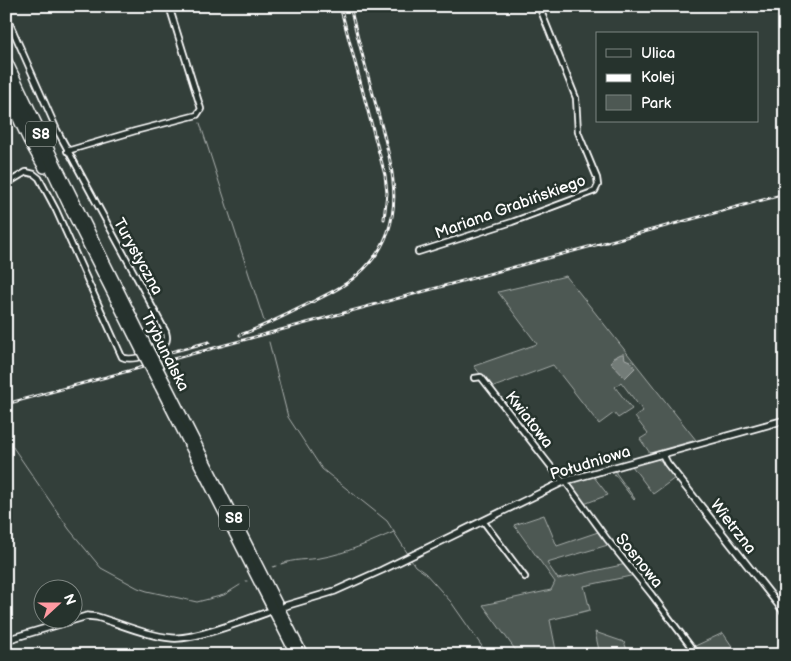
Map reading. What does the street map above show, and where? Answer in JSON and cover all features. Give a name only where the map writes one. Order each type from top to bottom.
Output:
[{"type":"highway","name":"Trybunalska","points":[[6,59],[145,351]]},
{"type":"highway","name":"Trybunalska","points":[[6,75],[72,213],[303,655]]},
{"type":"highway","points":[[6,93],[31,146],[72,213]]},
{"type":"highway","name":"Trybunalska","points":[[162,384],[296,655]]},
{"type":"street","points":[[6,15],[41,96],[68,151],[197,115],[200,112],[202,109],[169,6]]},
{"type":"street","name":"Mariana Grabińskiego","points":[[418,252],[512,222],[595,191],[598,185],[597,178],[578,132],[576,98],[540,6]]},
{"type":"street","name":"Turystyczna","points":[[6,184],[26,172],[34,174],[39,178],[60,218],[122,357],[133,359],[160,349],[167,340],[166,332],[68,151]]},
{"type":"street","name":"Kwiatowa","points":[[474,378],[481,377],[564,482]]},
{"type":"street","name":"Południowa","points":[[284,606],[335,591],[564,482],[785,420]]},
{"type":"street","name":"Wietrzna","points":[[663,455],[667,463],[785,614]]},
{"type":"street","name":"Sosnowa","points":[[564,482],[607,540],[648,588],[698,655]]},
{"type":"street","points":[[483,521],[525,577]]},
{"type":"street","points":[[6,640],[87,616],[97,617],[164,637],[179,638],[226,626],[268,612]]},
{"type":"green space","points":[[566,276],[696,440],[650,453],[640,439],[648,434],[635,417],[643,411],[621,382],[615,387],[632,409],[618,418],[614,413],[599,424],[553,365],[491,388],[474,366],[537,344],[498,292]]},
{"type":"green space","points":[[657,459],[663,462],[675,478],[653,494],[632,466],[616,470],[616,473],[634,500],[611,470]]},
{"type":"green space","points":[[608,471],[609,473],[594,477],[608,495],[584,504],[570,485],[572,481]]},
{"type":"green space","points":[[544,515],[557,546],[601,531],[609,542],[608,545],[547,563],[558,579],[626,564],[635,575],[584,586],[590,610],[550,620],[557,655],[519,655],[483,605],[551,590],[555,582],[514,525]]},
{"type":"green space","points":[[595,632],[624,642],[629,655],[600,655]]},
{"type":"green space","points":[[723,633],[738,655],[699,655],[693,647]]},
{"type":"shaded area","points":[[624,354],[625,359],[630,361],[635,368],[625,378],[611,363],[613,358]]},
{"type":"waterway","points":[[200,123],[264,321]]},
{"type":"waterway","points":[[269,342],[288,417],[322,469],[387,521],[408,554]]},
{"type":"waterway","points":[[6,437],[69,529],[101,568],[138,588],[197,602],[224,595],[240,585]]},
{"type":"waterway","points":[[281,564],[339,554],[394,532]]},
{"type":"waterway","points":[[411,560],[451,602],[488,655]]},
{"type":"railway","points":[[340,6],[385,175],[387,193],[384,219]]},
{"type":"railway","points":[[240,335],[329,294],[351,280],[364,269],[379,251],[388,232],[393,212],[392,172],[383,130],[350,6]]},
{"type":"railway","points":[[6,404],[785,194]]},
{"type":"railway","points":[[149,360],[167,353],[209,342]]}]
